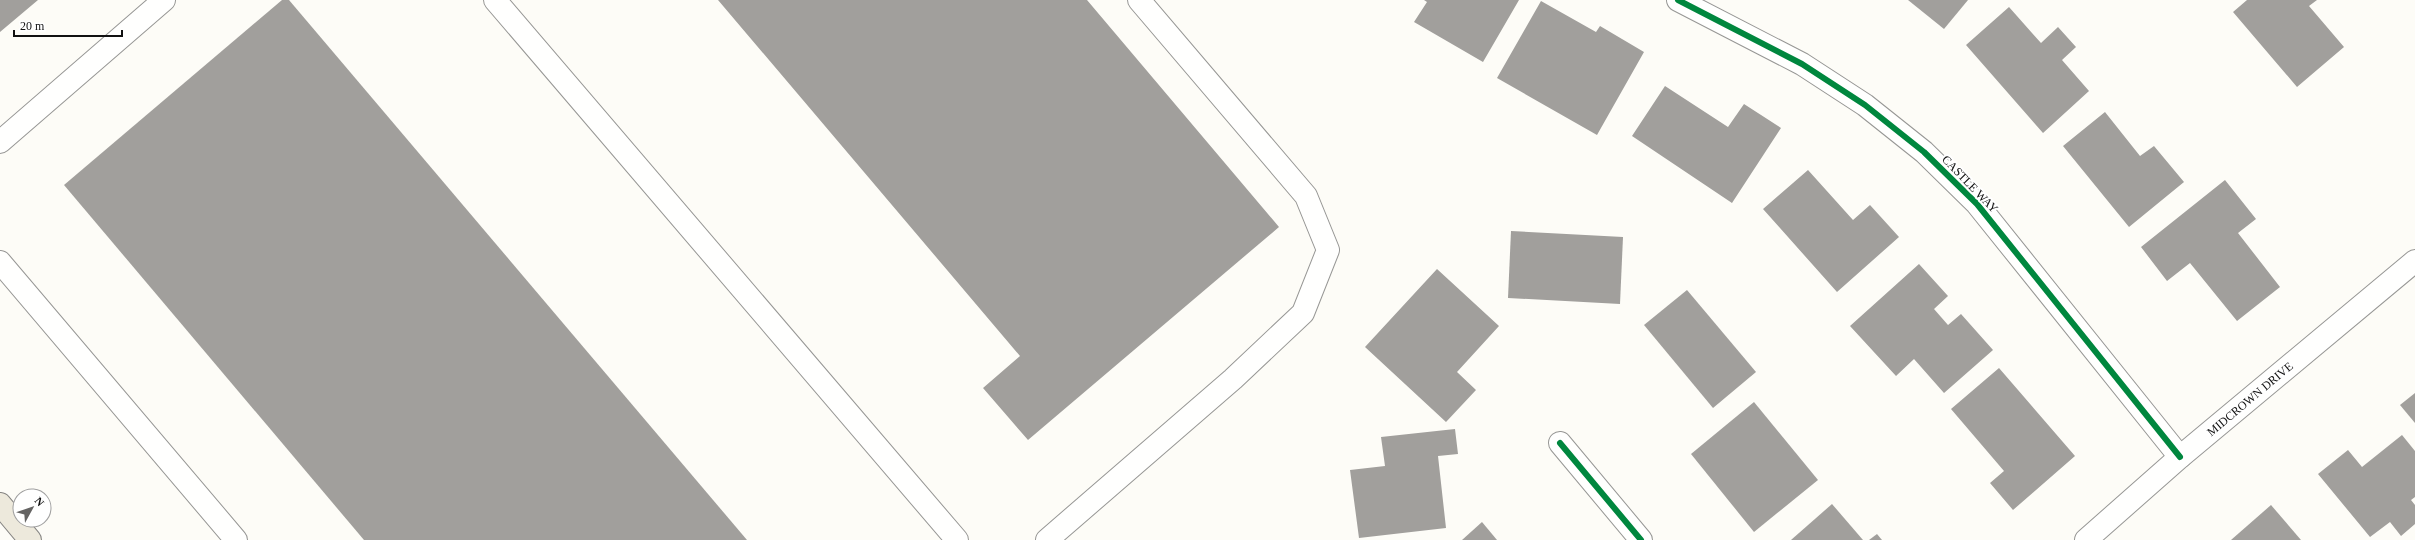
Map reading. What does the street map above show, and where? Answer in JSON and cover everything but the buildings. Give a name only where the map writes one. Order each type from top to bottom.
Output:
[{"type":"main road","points":[[0,504],[30,540]]},
{"type":"street","points":[[0,142],[164,0]]},
{"type":"street","points":[[495,0],[957,540]]},
{"type":"street","points":[[1047,540],[1233,379],[1303,312],[1328,250],[1306,196],[1139,0]]},
{"type":"street","name":"CASTLE WAY","points":[[1678,0],[1802,64],[1865,105],[1924,152],[1977,204],[2180,458]]},
{"type":"street","name":"MIDCROWN DRIVE","points":[[2086,540],[2180,458],[2415,261]]},
{"type":"street","points":[[0,262],[236,540]]},
{"type":"street","points":[[1560,443],[1641,540]]},
{"type":"cycle path","points":[[1678,0],[1802,64],[1865,105],[1924,152],[1977,204],[2180,457]]},
{"type":"cycle path","points":[[1560,443],[1641,540]]}]
